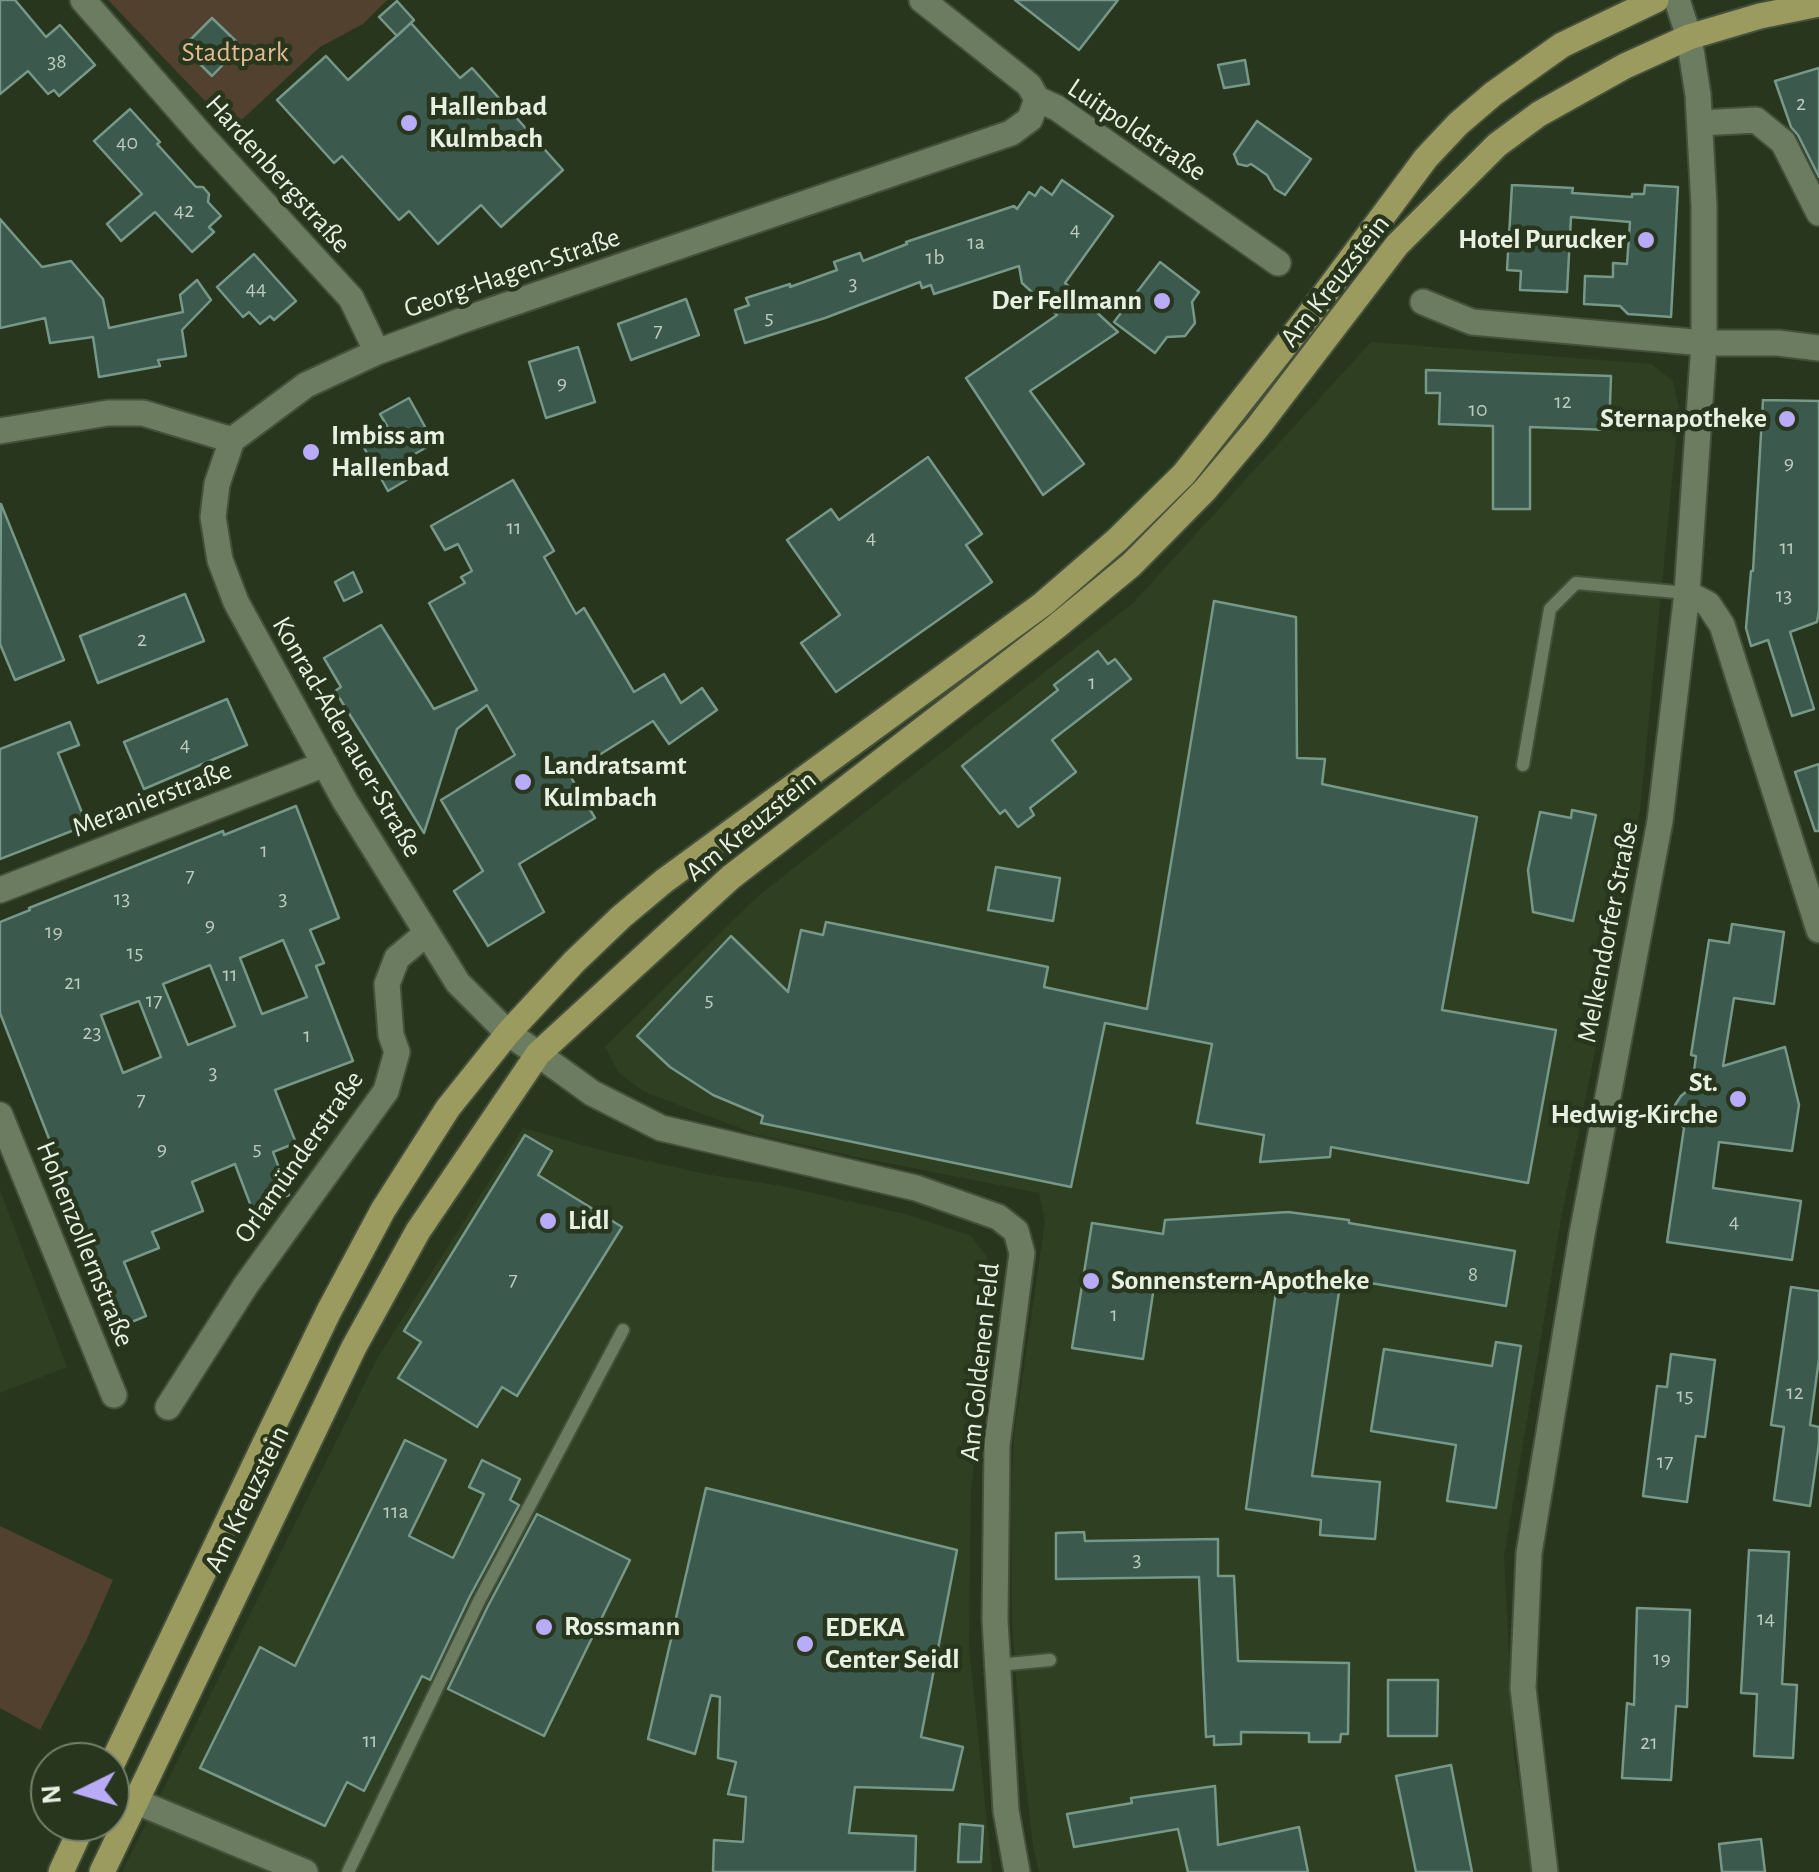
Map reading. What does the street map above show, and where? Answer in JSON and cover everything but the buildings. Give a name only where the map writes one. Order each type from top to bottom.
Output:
[{"type":"main road","name":"Am Kreuzstein","points":[[122,1742],[329,1312],[383,1210],[448,1108],[508,1033],[586,951],[664,881],[1042,604],[1117,540],[1184,474],[1415,172],[1458,124],[1562,45],[1656,0]]},
{"type":"main road","name":"Am Kreuzstein","points":[[102,1872],[354,1347],[418,1231],[538,1054],[731,876],[1131,565],[1257,428],[1397,245],[1496,145],[1539,114],[1625,66],[1688,37],[1819,4]]},
{"type":"main road","points":[[61,1872],[75,1842]]},
{"type":"street","name":"Hardenbergstraße","points":[[83,0],[351,298],[377,352]]},
{"type":"street","name":"Melkendorfer Straße","points":[[1545,1872],[1524,1688],[1530,1552],[1582,1234],[1660,821],[1687,593],[1704,343],[1704,206],[1701,123],[1688,37],[1677,0]]},
{"type":"street","name":"Luitpoldstraße","points":[[934,4],[1028,85],[1037,99],[1056,108],[1278,263]]},
{"type":"street","name":"Georg-Hagen-Straße","points":[[232,440],[306,386],[377,352],[1011,133],[1030,120],[1037,99]]},
{"type":"street","points":[[1701,123],[1756,120],[1783,142],[1819,212]]},
{"type":"street","points":[[1423,302],[1472,322],[1704,343],[1778,343],[1819,348]]},
{"type":"street","points":[[0,432],[108,412],[144,413],[232,440]]},
{"type":"street","name":"Konrad-Adenauer-Straße","points":[[232,440],[218,484],[213,517],[220,560],[236,602],[345,801],[458,983],[508,1033]]},
{"type":"street","points":[[1687,593],[1708,604],[1722,625],[1819,930]]},
{"type":"street","name":"Meranierstraße","points":[[0,890],[325,764]]},
{"type":"street","name":"Orlamünderstraße","points":[[168,1407],[264,1259],[386,1091],[397,1052],[391,1035],[387,984],[397,958],[427,933]]},
{"type":"street","name":"Am Goldenen Feld","points":[[508,1033],[592,1093],[661,1128],[916,1188],[998,1218],[1016,1231],[1022,1252],[997,1445],[995,1620],[1006,1812],[1017,1872]]},
{"type":"street","name":"Hohenzollernstraße","points":[[0,1115],[114,1395]]},
{"type":"street","points":[[135,1801],[305,1872]]},
{"type":"lane","points":[[1523,765],[1550,609],[1576,584],[1687,593]]},
{"type":"lane","points":[[348,1872],[480,1600],[623,1330]]},
{"type":"lane","points":[[998,1665],[1050,1660]]},
{"type":"shaded area","points":[[1371,342],[1651,364],[1673,381],[1679,409],[1640,810],[1561,1219],[1504,1556],[1514,1755],[1534,1872],[1039,1872],[1022,1750],[1012,1625],[1011,1503],[1014,1434],[1045,1222],[1039,1193],[755,1134],[645,1092],[619,1073],[605,1047],[758,896],[1133,603]]},
{"type":"shaded area","points":[[523,1128],[705,1174],[782,1186],[905,1214],[971,1236],[987,1257],[986,1347],[971,1490],[969,1647],[992,1872],[122,1872],[378,1357]]},
{"type":"shaded area","points":[[0,1190],[67,1367],[0,1393]]},
{"type":"green space","name":"Stadtpark","points":[[108,0],[387,0],[363,24],[320,47],[232,129]]},
{"type":"green space","points":[[0,1526],[113,1580],[40,1730],[0,1708]]},
{"type":"place","name":"Hallenbad Kulmbach","points":[[409,123]]},
{"type":"place","name":"Hotel Purucker","points":[[1646,240]]},
{"type":"place","name":"Der Fellmann","points":[[1162,301]]},
{"type":"place","name":"Sternapotheke","points":[[1787,419]]},
{"type":"place","name":"Imbiss am Hallenbad","points":[[311,452]]},
{"type":"place","name":"Landratsamt Kulmbach","points":[[523,782]]},
{"type":"place","name":"St. Hedwig-Kirche","points":[[1738,1099]]},
{"type":"place","name":"Lidl","points":[[548,1221]]},
{"type":"place","name":"Sonnenstern-Apotheke","points":[[1091,1281]]},
{"type":"place","name":"Rossmann","points":[[544,1627]]},
{"type":"place","name":"EDEKA Center Seidl","points":[[805,1644]]}]
